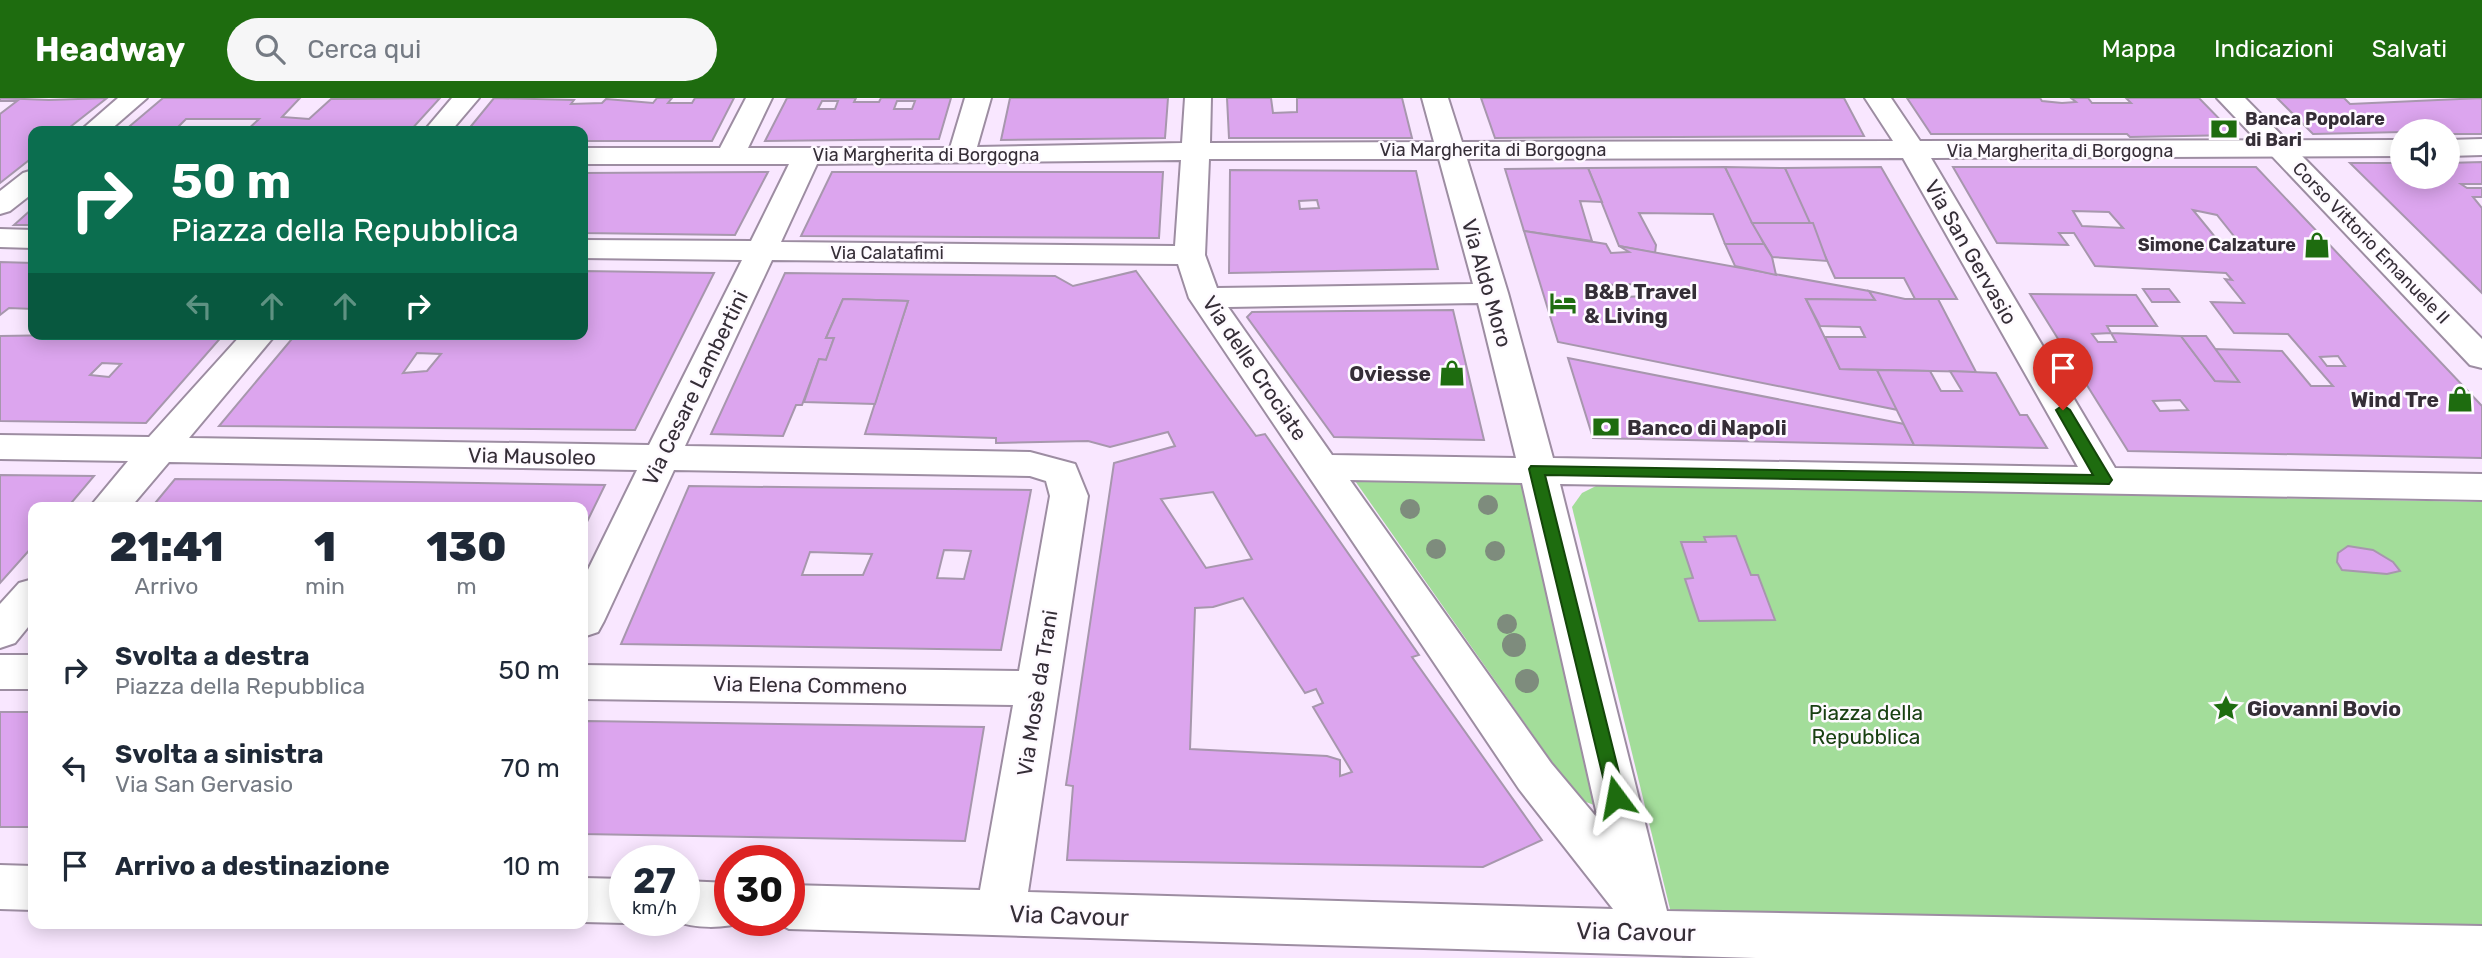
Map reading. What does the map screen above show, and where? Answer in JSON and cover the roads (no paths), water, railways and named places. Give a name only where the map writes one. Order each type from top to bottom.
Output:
[{"type":"street","points":[[99,126],[134,98]]},
{"type":"street","points":[[441,126],[466,98]]},
{"type":"street","points":[[730,156],[759,98]]},
{"type":"street","points":[[961,156],[978,98]]},
{"type":"street","name":"Via delle Crociate","points":[[1198,98],[1191,256],[1205,298],[1322,467]]},
{"type":"street","name":"Via Aldo Moro","points":[[1435,98],[1492,293],[1536,469]]},
{"type":"street","name":"Via San Gervasio","points":[[1878,98],[1913,151],[2104,480]]},
{"type":"street","name":"Corso Vittorio Emanuele II","points":[[2230,98],[2482,358]]},
{"type":"street","points":[[2460,148],[2482,147]]},
{"type":"street","name":"Via Margherita di Borgogna","points":[[588,156],[961,156],[1195,151],[2390,148]]},
{"type":"street","name":"Via Cesare Lambertini","points":[[588,611],[807,156]]},
{"type":"street","points":[[0,205],[28,183]]},
{"type":"street","points":[[0,238],[28,239]]},
{"type":"street","name":"Via Calatafimi","points":[[588,249],[1191,256]]},
{"type":"street","points":[[1205,298],[1492,293]]},
{"type":"street","points":[[113,502],[255,340]]},
{"type":"street","name":"Via Mausoleo","points":[[0,447],[1030,464],[1062,473]]},
{"type":"street","points":[[1322,467],[2482,487]]},
{"type":"street","points":[[1322,467],[1535,776],[1648,934]]},
{"type":"street","points":[[1536,469],[1648,934]]},
{"type":"street","name":"Via Mosè da Trani","points":[[1000,914],[1069,496],[1062,473]]},
{"type":"street","points":[[0,632],[28,599]]},
{"type":"street","points":[[0,672],[28,673]]},
{"type":"street","name":"Via Elena Commeno","points":[[588,682],[1038,688]]},
{"type":"street","points":[[0,887],[28,888]]},
{"type":"street","points":[[588,900],[609,901]]},
{"type":"street","name":"Via Cavour","points":[[805,908],[1648,934],[2482,949]]},
{"type":"place","name":"Banca Popolare di Bari","points":[[2224,129]]},
{"type":"place","name":"Simone Calzature","points":[[2317,245]]},
{"type":"place","name":"B&B Travel & Living","points":[[1563,303]]},
{"type":"place","name":"Oviesse","points":[[1452,373]]},
{"type":"place","name":"Wind Tre","points":[[2460,399]]},
{"type":"place","name":"Banco di Napoli","points":[[1606,427]]},
{"type":"place","name":"Giovanni Bovio","points":[[2226,708]]},
{"type":"park label","name":"Piazza della Repubblica","points":[[1866,724]]}]
